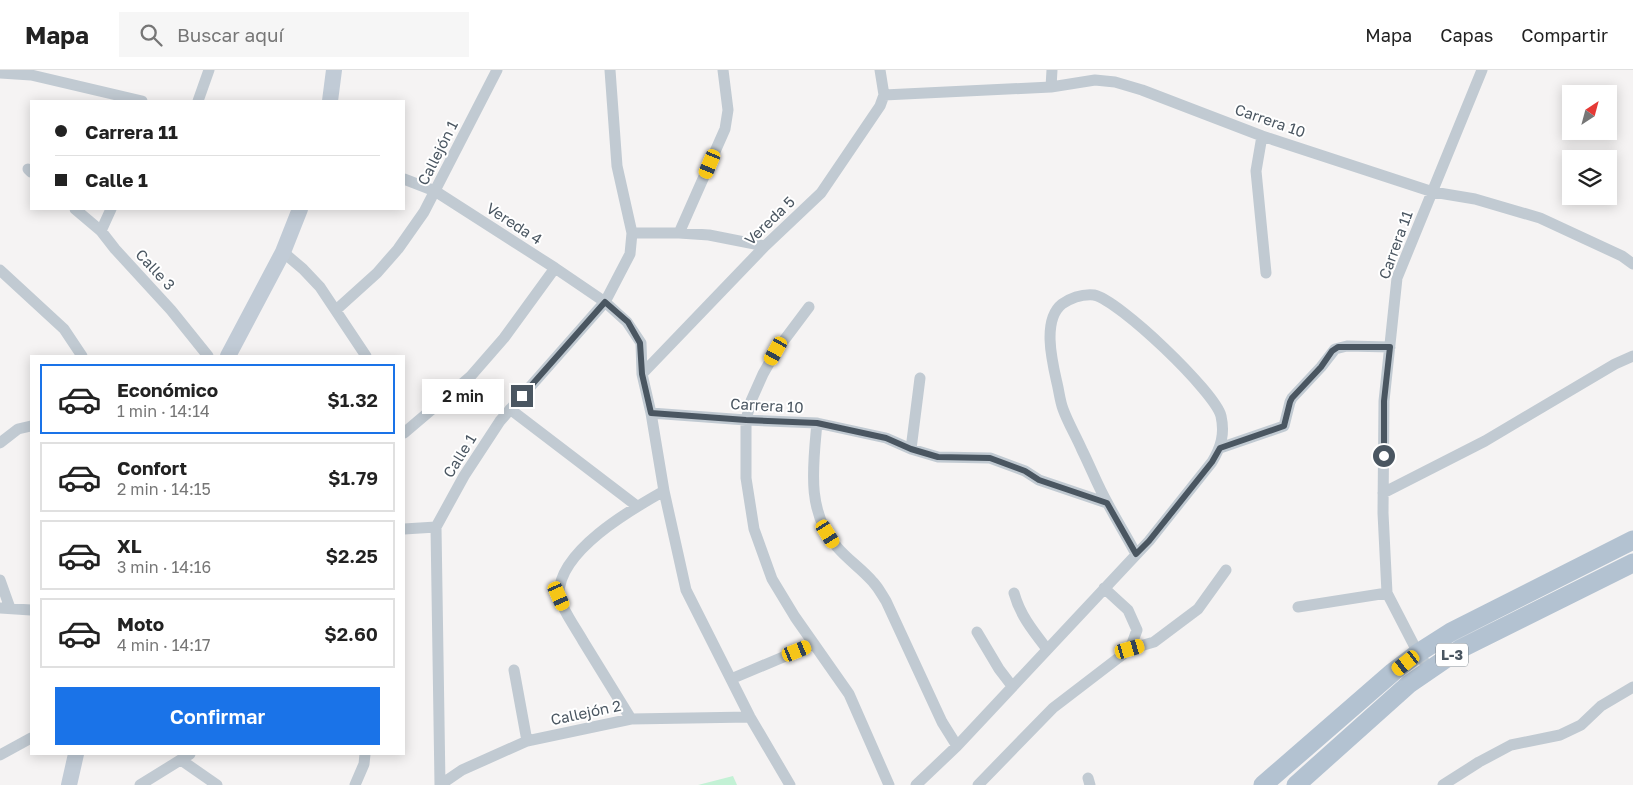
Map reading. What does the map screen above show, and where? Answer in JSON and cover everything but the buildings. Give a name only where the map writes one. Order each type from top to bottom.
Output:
[{"type":"main road","points":[[330,100],[334,70]]},
{"type":"main road","points":[[229,355],[283,252],[300,210]]},
{"type":"main road","name":"L-3","points":[[1263,785],[1393,672],[1418,653],[1450,632],[1633,540]]},
{"type":"main road","name":"L-3","points":[[1296,785],[1409,684],[1460,649],[1633,564]]},
{"type":"main road","points":[[69,785],[76,755]]},
{"type":"street","points":[[198,100],[209,70]]},
{"type":"street","name":"Callejón 1","points":[[336,310],[377,273],[398,249],[424,212],[497,70]]},
{"type":"street","name":"Calle 1","points":[[440,785],[436,527],[464,476],[500,421],[605,302],[630,254],[632,233],[617,166],[610,70]]},
{"type":"street","points":[[679,233],[725,129],[728,110],[723,70]]},
{"type":"street","points":[[880,70],[884,95]]},
{"type":"street","points":[[1052,70],[1052,87]]},
{"type":"street","name":"Carrera 11","points":[[1430,670],[1418,653],[1387,593],[1383,512],[1384,401],[1397,278],[1482,70]]},
{"type":"street","points":[[0,73],[31,75],[138,100]]},
{"type":"street","name":"Carrera 10","points":[[884,95],[1052,87],[1095,80],[1115,82],[1142,90],[1262,136],[1433,192],[1476,199],[1540,218],[1622,256],[1633,264]]},
{"type":"street","name":"Vereda 5","points":[[642,374],[765,246],[821,193],[880,106],[884,95]]},
{"type":"street","points":[[1262,136],[1256,171],[1266,273]]},
{"type":"street","name":"Vereda 4","points":[[405,179],[435,191],[555,268],[605,302],[628,322],[640,343],[642,374],[651,413],[664,491],[686,590],[750,717],[790,785]]},
{"type":"street","name":"Calle 3","points":[[76,210],[101,231],[171,310],[207,355]]},
{"type":"street","points":[[101,231],[111,210]]},
{"type":"street","points":[[632,233],[709,235],[765,246]]},
{"type":"street","points":[[283,252],[304,269],[320,287],[365,355]]},
{"type":"street","points":[[405,427],[470,377],[504,338],[555,268]]},
{"type":"street","points":[[0,270],[58,323],[81,355]]},
{"type":"street","points":[[916,785],[957,746],[1149,541],[1206,470],[1220,448],[1224,433],[1220,414],[1212,400],[1173,356],[1132,318],[1104,298],[1092,295],[1069,299],[1059,307],[1053,317],[1051,328],[1051,356],[1063,409],[1107,503],[1136,554]]},
{"type":"street","points":[[809,307],[776,351],[759,383],[746,420],[746,478],[754,528],[772,578],[795,617],[849,694],[890,785]]},
{"type":"street","points":[[1220,448],[1284,426],[1292,398],[1335,349],[1347,346],[1390,347]]},
{"type":"street","points":[[1383,493],[1485,441],[1615,364],[1633,356]]},
{"type":"street","points":[[911,449],[920,378]]},
{"type":"street","points":[[510,409],[637,506]]},
{"type":"street","name":"Carrera 10","points":[[651,413],[817,423],[886,438],[911,449],[938,457],[990,458],[1025,471],[1039,480],[1107,503]]},
{"type":"street","points":[[817,423],[813,462],[813,493],[820,521],[836,547],[874,582],[886,601],[942,722],[957,746]]},
{"type":"street","points":[[0,443],[18,429],[30,426]]},
{"type":"street","points":[[631,719],[567,615],[559,596],[561,578],[573,557],[594,538],[637,506],[664,491]]},
{"type":"street","points":[[405,529],[436,527]]},
{"type":"street","points":[[978,785],[1053,708],[1130,649],[1154,642],[1198,610],[1226,570]]},
{"type":"street","points":[[0,580],[5,608],[30,610]]},
{"type":"street","points":[[1104,588],[1128,610],[1137,630],[1130,649]]},
{"type":"street","points":[[1014,593],[1023,616],[1047,649]]},
{"type":"street","points":[[1298,607],[1387,593]]},
{"type":"street","points":[[977,632],[1012,686]]},
{"type":"street","points":[[731,679],[814,644]]},
{"type":"street","points":[[514,670],[527,741]]},
{"type":"street","points":[[1443,785],[1479,762],[1511,745],[1560,735],[1581,725],[1601,706],[1633,688]]},
{"type":"street","name":"Callejón 2","points":[[440,785],[462,770],[527,741],[631,719],[750,717]]},
{"type":"street","points":[[0,755],[30,739]]},
{"type":"street","points":[[356,785],[366,755]]},
{"type":"street","points":[[140,785],[186,757],[217,785]]},
{"type":"green space","points":[[733,776],[737,785],[698,785]]},
{"type":"route","points":[[522,396],[605,302],[628,322],[640,343],[642,374],[651,413],[817,423],[886,438],[911,449],[938,457],[990,458],[1025,471],[1039,480],[1107,503],[1136,554],[1149,541],[1212,462],[1220,448],[1284,426],[1292,398],[1321,367],[1332,351],[1338,347],[1390,347],[1384,401],[1384,456]]}]
